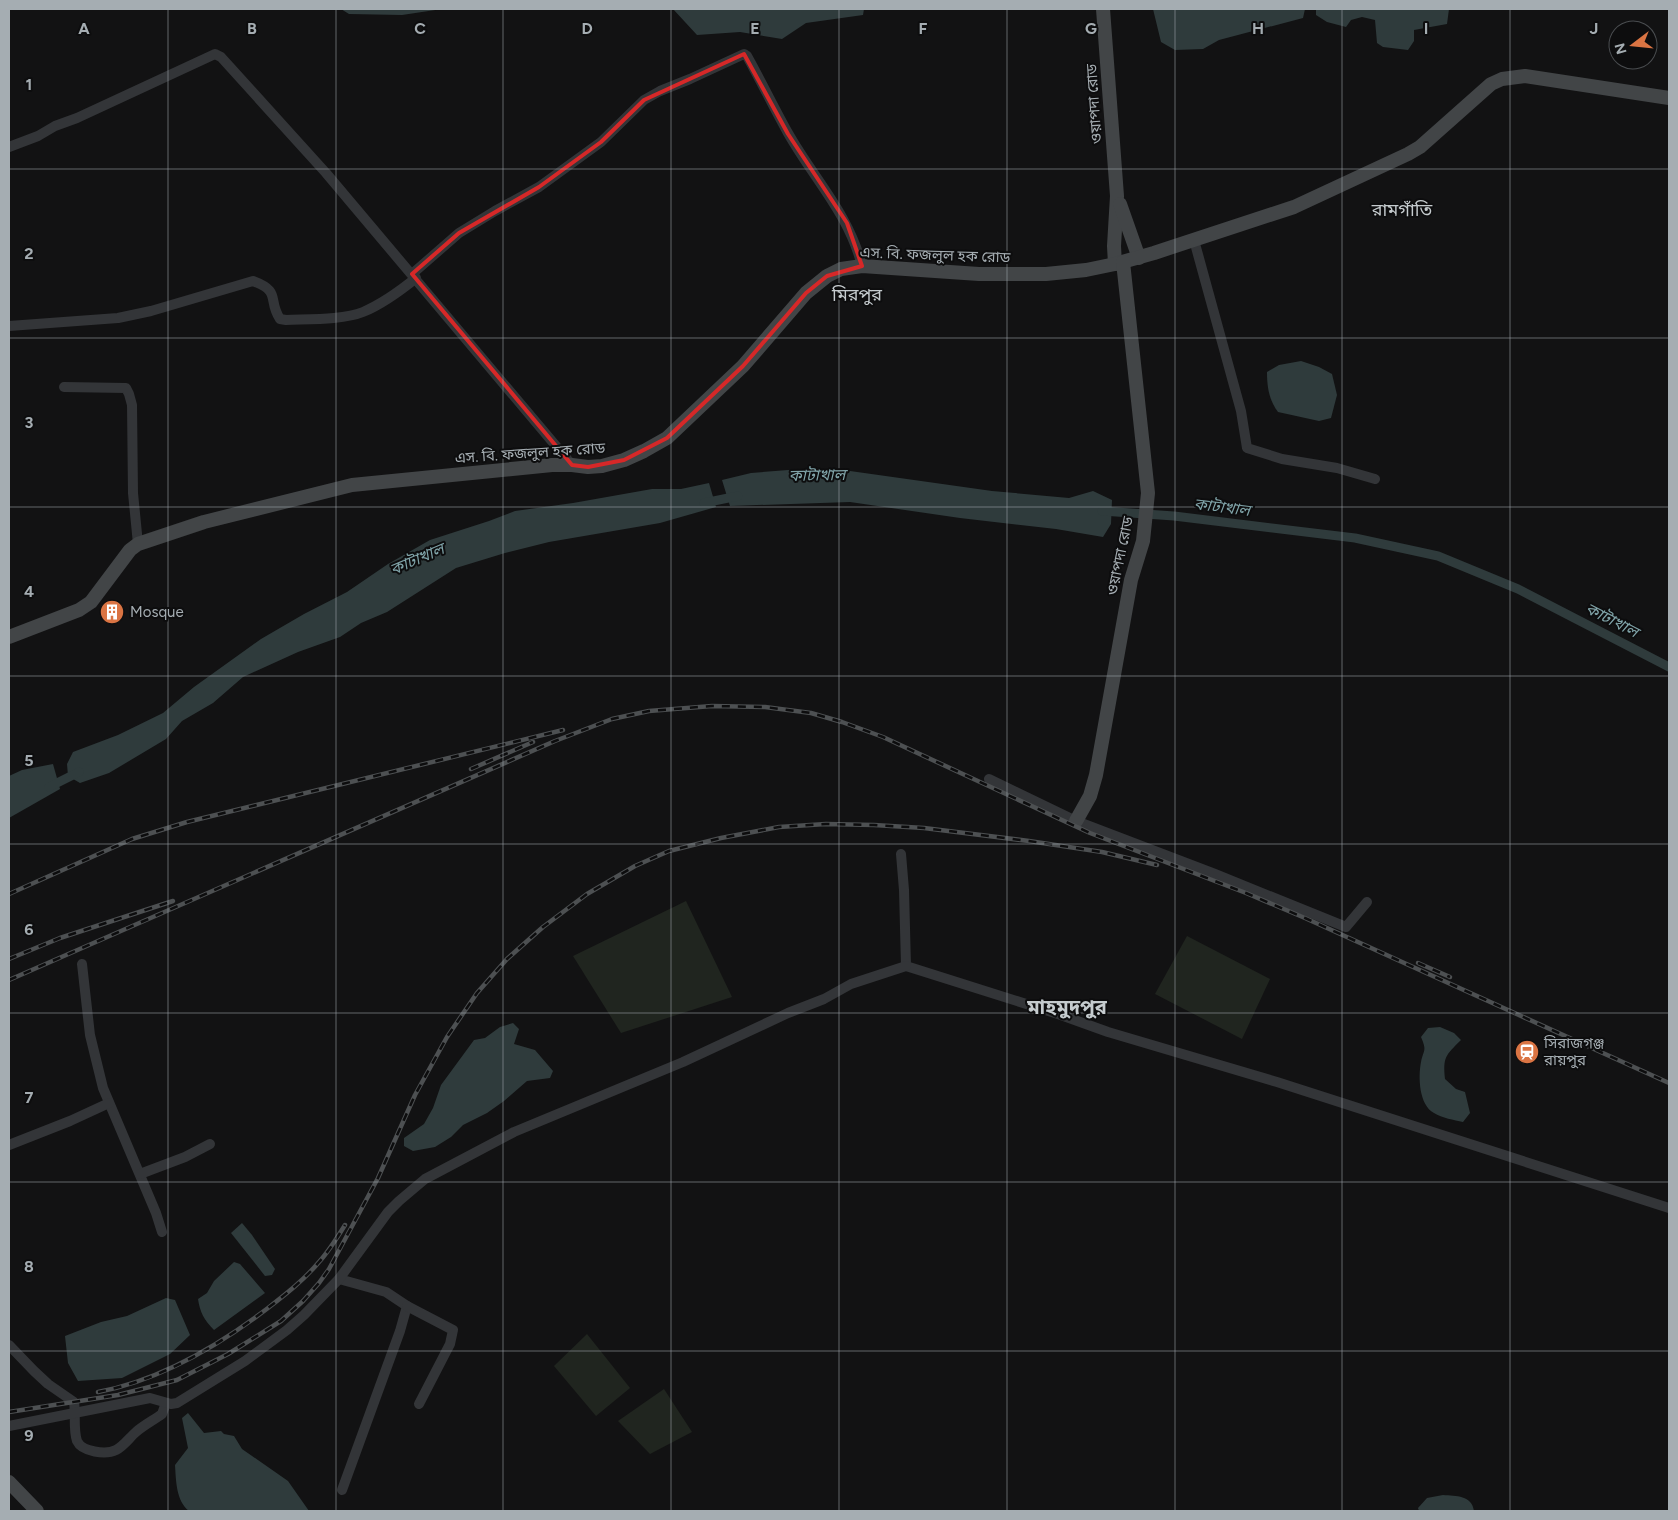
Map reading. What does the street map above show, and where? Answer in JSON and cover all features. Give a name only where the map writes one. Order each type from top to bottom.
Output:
[{"type":"main road","name":"ওয়াপদা রোড","points":[[1076,820],[1094,786],[1131,580],[1143,541],[1148,493],[1119,263],[1114,246],[1117,196],[1103,9]]},
{"type":"main road","name":"এস. বি. ফজলুল হক রোড","points":[[9,637],[79,610],[91,602],[130,550],[138,544],[204,522],[352,486],[544,466],[572,464],[588,467],[602,466],[644,452],[667,438],[742,366],[806,293],[827,276],[842,269],[862,266],[979,274],[1046,274],[1086,270],[1139,258],[1294,207],[1408,154],[1420,147],[1480,92],[1502,79],[1526,76],[1669,98]]},
{"type":"main road","name":"ওয়াপদা রোড","points":[[1117,196],[1139,258]]},
{"type":"main road","points":[[9,1482],[37,1511]]},
{"type":"street","points":[[9,146],[38,136],[55,126],[77,118],[214,54],[221,57],[313,158],[572,464]]},
{"type":"street","points":[[9,326],[118,318],[151,311],[253,282],[264,286],[271,292],[280,319],[333,318],[363,312],[400,291],[459,233],[495,211],[539,188],[601,142],[644,100],[744,54],[747,56],[788,134],[846,223],[858,250],[862,266]]},
{"type":"street","points":[[1194,240],[1241,411],[1247,448],[1282,459],[1336,468],[1375,479]]},
{"type":"street","points":[[64,387],[126,388],[129,394],[132,405],[133,493],[138,544]]},
{"type":"street","points":[[989,779],[1076,820],[1346,927],[1367,902]]},
{"type":"street","points":[[901,854],[906,966]]},
{"type":"street","points":[[82,964],[90,1034],[103,1088],[140,1174],[162,1232]]},
{"type":"street","points":[[9,1426],[150,1398],[166,1403],[177,1403],[245,1361],[287,1330],[339,1279],[388,1212],[425,1179],[514,1132],[683,1062],[788,1013],[824,999],[852,984],[906,966],[1058,1014],[1108,1032],[1277,1082],[1669,1208]]},
{"type":"street","points":[[9,1145],[109,1103]]},
{"type":"street","points":[[140,1174],[210,1144]]},
{"type":"street","points":[[339,1279],[386,1292],[407,1306],[453,1330],[450,1344],[419,1404]]},
{"type":"street","points":[[342,1490],[400,1331],[407,1306]]},
{"type":"street","points":[[9,1345],[34,1372],[74,1402],[78,1443],[87,1450],[111,1452],[118,1450],[144,1425],[162,1414],[166,1403]]},
{"type":"highlighted area","points":[[744,54],[788,134],[847,223],[862,266],[827,276],[806,293],[743,366],[667,438],[624,460],[588,467],[572,465],[412,274],[459,233],[539,187],[601,142],[644,100]]},
{"type":"shaded area","points":[[686,901],[732,997],[621,1033],[573,956]]},
{"type":"shaded area","points":[[1187,936],[1270,979],[1242,1039],[1155,994]]},
{"type":"shaded area","points":[[587,1334],[630,1388],[596,1416],[554,1366]]},
{"type":"shaded area","points":[[664,1389],[692,1432],[650,1454],[618,1421]]},
{"type":"water","points":[[341,9],[442,9],[402,15],[349,14]]},
{"type":"water","points":[[673,9],[864,9],[863,15],[806,23],[782,39],[740,32],[697,35]]},
{"type":"water","points":[[1153,9],[1305,9],[1303,18],[1219,40],[1203,49],[1175,50],[1161,42]]},
{"type":"water","points":[[1316,9],[1449,9],[1447,24],[1414,30],[1414,41],[1408,50],[1383,47],[1377,43],[1375,20],[1362,17],[1351,20],[1346,27],[1327,22],[1316,15]]},
{"type":"water","points":[[1301,361],[1332,374],[1337,395],[1331,418],[1319,421],[1278,412],[1272,403],[1268,388],[1267,372],[1279,365]]},
{"type":"water","points":[[801,469],[843,470],[992,491],[1069,498],[1093,491],[1112,500],[1111,524],[1103,537],[850,502],[730,506],[722,480],[751,473]]},
{"type":"water","points":[[709,483],[716,507],[660,523],[549,542],[456,568],[387,612],[361,623],[340,637],[298,652],[243,677],[213,703],[182,721],[166,739],[109,773],[80,783],[68,776],[67,764],[73,752],[118,735],[163,713],[194,687],[261,639],[347,592],[388,564],[430,540],[515,511],[652,489],[681,489]]},
{"type":"water","points":[[53,764],[60,789],[9,818],[9,776],[22,770]]},
{"type":"water","points":[[513,1023],[519,1029],[514,1044],[535,1050],[553,1071],[550,1078],[527,1081],[504,1101],[487,1113],[463,1125],[451,1137],[435,1147],[413,1151],[404,1146],[404,1138],[424,1124],[433,1108],[441,1085],[474,1040],[485,1038],[500,1027]]},
{"type":"water","points":[[1440,1027],[1454,1033],[1461,1040],[1446,1057],[1444,1072],[1445,1079],[1456,1089],[1465,1092],[1470,1113],[1463,1122],[1444,1118],[1434,1113],[1425,1104],[1421,1090],[1420,1068],[1424,1048],[1421,1037],[1428,1028]]},
{"type":"water","points":[[242,1223],[275,1269],[272,1275],[265,1276],[231,1233]]},
{"type":"water","points":[[234,1262],[240,1264],[265,1293],[214,1330],[203,1316],[198,1299],[207,1293],[214,1281]]},
{"type":"water","points":[[166,1298],[175,1300],[190,1335],[170,1354],[122,1378],[78,1381],[68,1363],[65,1336],[101,1322],[127,1316]]},
{"type":"water","points":[[188,1413],[204,1433],[221,1431],[224,1434],[234,1436],[242,1449],[288,1481],[309,1511],[189,1511],[181,1502],[179,1496],[175,1465],[188,1448],[182,1418]]},
{"type":"water","points":[[1443,1495],[1467,1499],[1473,1506],[1474,1511],[1419,1511],[1418,1508],[1427,1498]]},
{"type":"waterway","name":"কাটাখাল","points":[[704,503],[738,496]]},
{"type":"waterway","name":"কাটাখাল","points":[[1102,511],[1174,516],[1355,538],[1438,556],[1518,589],[1669,667]]},
{"type":"waterway","name":"কাটাখাল","points":[[49,787],[79,772]]},
{"type":"railway","points":[[9,980],[555,741],[612,719],[649,711],[712,706],[765,707],[811,713],[883,737],[1090,833],[1246,893],[1305,918],[1669,1083]]},
{"type":"railway","points":[[9,894],[132,839],[187,822],[563,730]]},
{"type":"railway","points":[[471,769],[533,742]]},
{"type":"railway","points":[[9,1412],[118,1395],[177,1380],[228,1354],[281,1321],[303,1301],[329,1269],[378,1178],[415,1095],[447,1037],[477,993],[507,959],[543,927],[587,894],[635,866],[669,851],[721,838],[779,827],[826,824],[924,828],[1029,841],[1102,852],[1157,865]]},
{"type":"railway","points":[[9,959],[60,938],[173,901]]},
{"type":"railway","points":[[1418,963],[1450,977]]},
{"type":"railway","points":[[98,1392],[144,1379],[188,1360],[249,1322],[288,1292],[313,1269],[336,1240],[345,1225]]},
{"type":"place","name":"Mosque","points":[[112,612]]},
{"type":"place","name":"সিরাজগঞ্জ রায়পুর","points":[[1527,1052]]},
{"type":"district","name":"রামগাঁতি","points":[[1402,210]]},
{"type":"district","name":"মিরপুর","points":[[857,295]]},
{"type":"district","name":"মাহমুদপুর","points":[[1067,1007]]}]
